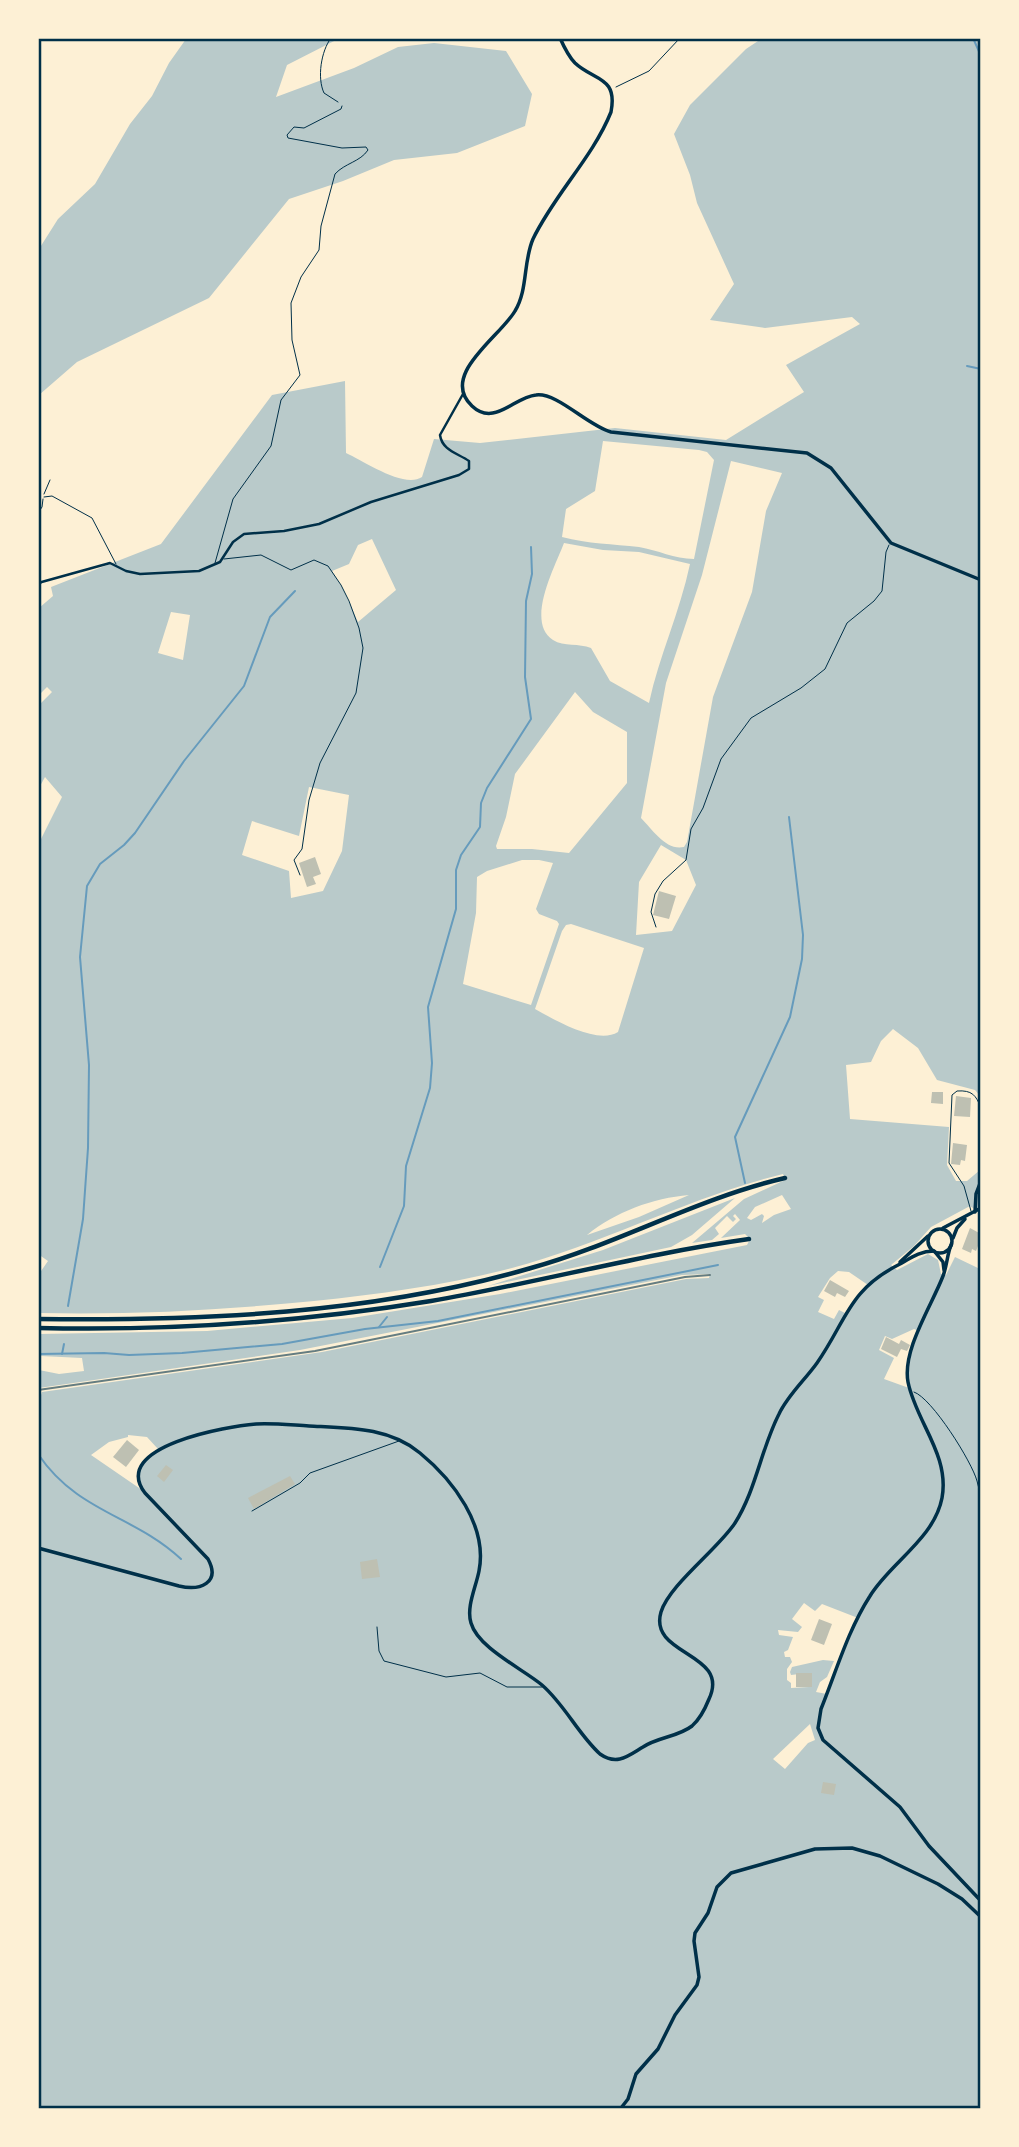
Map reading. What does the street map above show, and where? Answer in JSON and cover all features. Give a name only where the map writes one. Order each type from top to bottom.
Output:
[{"type":"highway","points":[[38,1319],[237,1314],[341,1304],[443,1289],[508,1275],[554,1261],[731,1194],[785,1178]]},
{"type":"highway","points":[[38,1328],[175,1327],[336,1314],[465,1295],[686,1249],[750,1239]]},
{"type":"street","points":[[560,38],[576,64],[601,78],[611,90],[613,103],[608,120],[531,245],[517,309],[465,371],[463,393],[472,407],[485,413],[498,412],[529,396],[541,395],[555,400],[597,427],[611,432],[807,453],[831,468],[891,543],[909,553],[980,581]]},
{"type":"street","points":[[39,582],[110,563],[126,571],[151,574],[190,572],[224,559],[233,542],[244,534],[284,531],[319,524],[371,502],[464,473],[469,461],[445,447],[439,435],[463,393]]},
{"type":"street","points":[[979,1183],[972,1214],[957,1228],[944,1275],[910,1356],[908,1377],[912,1393],[939,1459],[943,1482],[941,1503],[924,1533],[879,1583],[865,1604],[821,1709],[818,1730],[825,1743],[903,1811],[929,1846],[981,1901]]},
{"type":"street","points":[[979,1183],[981,1200]]},
{"type":"street","points":[[896,1266],[930,1234],[981,1208]]},
{"type":"street","points":[[941,1229],[949,1233],[952,1243]]},
{"type":"street","points":[[930,1234],[929,1244],[944,1263],[944,1275]]},
{"type":"street","points":[[38,1548],[179,1586],[198,1588],[207,1583],[211,1576],[212,1568],[208,1559],[145,1493],[139,1482],[141,1466],[154,1452],[182,1440],[258,1424],[365,1430],[401,1440],[423,1455],[449,1482],[474,1524],[481,1560],[470,1613],[474,1630],[512,1665],[544,1687],[593,1747],[610,1759],[625,1759],[653,1741],[695,1723],[711,1696],[712,1681],[707,1670],[698,1660],[670,1642],[659,1623],[664,1605],[736,1522],[778,1415],[793,1391],[818,1362],[855,1298],[868,1285],[920,1252],[946,1251],[952,1243]]},
{"type":"street","points":[[621,2109],[636,2074],[659,2047],[675,2015],[696,1988],[699,1977],[695,1933],[708,1913],[717,1887],[731,1873],[810,1850],[828,1847],[852,1848],[877,1855],[938,1884],[962,1899],[981,1917]]},
{"type":"lane","points":[[214,565],[233,499],[271,446],[281,400],[300,375],[292,340],[291,303],[301,277],[319,250],[321,226],[335,174],[358,160],[368,150],[366,147],[328,146],[288,138],[287,135],[294,127],[304,128],[342,106]]},
{"type":"lane","points":[[38,513],[43,507],[50,480]]},
{"type":"lane","points":[[44,497],[52,496],[92,518],[116,564]]},
{"type":"lane","points":[[656,927],[652,912],[655,894],[663,881],[685,862],[691,829],[703,808],[721,759],[751,718],[807,684],[825,669],[847,623],[881,593],[886,552],[891,543]]},
{"type":"lane","points":[[224,559],[264,555],[291,570],[312,561],[322,562],[344,589],[361,635],[363,655],[356,693],[320,763],[309,800],[302,849],[294,860],[300,875]]},
{"type":"lane","points":[[38,592],[39,582]]},
{"type":"lane","points":[[972,1214],[964,1186],[949,1163],[952,1095],[957,1091],[971,1092],[981,1108]]},
{"type":"lane","points":[[912,1393],[919,1394],[935,1410],[965,1456],[977,1480],[981,1508]]},
{"type":"lane","points":[[252,1511],[300,1483],[310,1473],[401,1440]]},
{"type":"lane","points":[[377,1627],[379,1651],[384,1661],[446,1677],[482,1673],[507,1687],[544,1687]]},
{"type":"path","points":[[331,38],[325,47],[320,80],[324,93],[342,106]]},
{"type":"path","points":[[611,90],[649,71],[680,38]]},
{"type":"shaded area","points":[[186,39],[338,39],[287,65],[276,97],[354,68],[398,47],[434,43],[506,51],[532,94],[525,126],[457,153],[394,160],[289,199],[209,298],[77,362],[39,395],[39,249],[58,219],[95,184],[130,124],[152,96],[169,63]]},
{"type":"shaded area","points":[[761,39],[980,39],[980,1096],[975,1090],[937,1080],[918,1048],[893,1029],[881,1041],[871,1062],[846,1065],[850,1119],[949,1127],[947,1165],[956,1181],[967,1181],[980,1170],[980,1213],[970,1206],[931,1227],[891,1265],[897,1270],[928,1254],[938,1260],[941,1274],[946,1275],[955,1257],[980,1269],[980,2108],[39,2108],[38,1404],[42,1392],[322,1352],[686,1279],[709,1278],[710,1274],[682,1275],[300,1350],[39,1388],[39,1370],[59,1374],[84,1371],[82,1358],[41,1356],[39,1369],[39,1334],[207,1331],[352,1318],[500,1294],[747,1245],[750,1239],[745,1234],[721,1238],[740,1220],[735,1214],[733,1216],[736,1219],[733,1222],[727,1216],[715,1228],[719,1234],[712,1240],[692,1243],[744,1199],[785,1180],[783,1174],[748,1184],[547,1258],[439,1284],[339,1298],[245,1307],[39,1313],[39,1274],[48,1261],[38,1254],[38,845],[62,797],[45,777],[39,788],[39,705],[52,692],[47,687],[39,695],[39,608],[53,596],[51,587],[161,544],[272,395],[345,381],[346,453],[395,477],[414,480],[422,477],[434,439],[480,443],[615,428],[726,440],[804,392],[786,365],[860,324],[852,317],[765,328],[710,320],[734,284],[697,203],[690,175],[674,134],[690,105],[746,49]],"holes":[[[603,441],[699,450],[707,452],[714,460],[694,559],[639,547],[562,537],[566,509],[595,491]],[[731,461],[782,473],[766,511],[752,592],[713,697],[687,842],[684,847],[671,846],[641,818],[666,683],[702,575]],[[372,539],[396,590],[358,622],[332,571],[349,564],[358,545]],[[564,543],[603,550],[639,552],[690,564],[649,703],[610,681],[591,648],[557,642],[545,632],[542,608],[549,579]],[[171,612],[190,615],[183,660],[158,653]],[[575,692],[593,712],[627,732],[627,783],[569,853],[497,849],[506,817],[515,774]],[[309,787],[349,795],[342,851],[323,891],[291,898],[289,871],[242,855],[252,821],[299,836]],[[661,845],[686,860],[696,885],[672,931],[636,935],[639,882]],[[522,860],[553,863],[536,909],[539,914],[559,924],[531,1005],[463,984],[476,913],[477,877]],[[571,924],[644,948],[618,1032],[599,1035],[576,1030],[535,1009],[566,925]],[[689,1195],[639,1217],[587,1235],[610,1219],[648,1203]],[[782,1195],[791,1209],[762,1223],[762,1214],[751,1220],[747,1218],[755,1207]],[[838,1271],[849,1272],[868,1285],[845,1313],[839,1310],[834,1319],[818,1312],[824,1300],[818,1297]],[[914,1329],[919,1331],[909,1366],[909,1388],[884,1379],[894,1358],[879,1350],[885,1336],[892,1339]],[[128,1435],[147,1437],[158,1449],[148,1458],[140,1472],[142,1490],[91,1455],[109,1442]],[[804,1603],[815,1611],[822,1604],[858,1618],[827,1694],[816,1692],[834,1661],[823,1660],[792,1667],[791,1675],[808,1673],[809,1687],[791,1688],[791,1683],[787,1680],[787,1669],[792,1662],[790,1657],[785,1657],[784,1652],[788,1650],[793,1637],[779,1635],[778,1630],[798,1632],[802,1627],[792,1619]],[[810,1724],[815,1740],[808,1743],[785,1769],[773,1759]]]},
{"type":"shaded area","points":[[735,1198],[692,1235],[671,1247],[488,1286],[603,1250]]},
{"type":"building","points":[[315,857],[321,874],[313,877],[316,884],[307,887],[299,863]]},
{"type":"building","points":[[659,891],[676,896],[669,919],[653,915]]},
{"type":"building","points":[[932,1092],[943,1092],[943,1104],[931,1103]]},
{"type":"building","points":[[956,1096],[971,1098],[970,1117],[954,1116]]},
{"type":"building","points":[[953,1143],[967,1145],[965,1161],[961,1160],[960,1165],[951,1164]]},
{"type":"building","points":[[970,1228],[981,1234],[981,1247],[978,1246],[976,1251],[972,1249],[971,1253],[962,1249]]},
{"type":"building","points":[[830,1280],[849,1291],[845,1297],[837,1293],[835,1297],[824,1291]]},
{"type":"building","points":[[886,1337],[899,1344],[901,1340],[910,1345],[907,1351],[901,1349],[897,1357],[881,1349]]},
{"type":"building","points":[[127,1440],[139,1450],[126,1467],[113,1457]]},
{"type":"building","points":[[166,1465],[173,1470],[164,1482],[157,1476]]},
{"type":"building","points":[[290,1476],[295,1484],[254,1509],[248,1498]]},
{"type":"building","points":[[377,1559],[380,1577],[362,1579],[360,1562]]},
{"type":"building","points":[[819,1619],[832,1624],[824,1645],[811,1640]]},
{"type":"building","points":[[796,1673],[812,1673],[812,1687],[796,1687]]},
{"type":"building","points":[[823,1782],[836,1784],[834,1795],[821,1793]]},
{"type":"waterway","points":[[973,38],[981,56]]},
{"type":"waterway","points":[[967,366],[981,369]]},
{"type":"waterway","points":[[380,1267],[404,1206],[406,1166],[430,1088],[432,1063],[428,1007],[456,909],[456,870],[461,855],[480,827],[481,803],[487,788],[531,719],[525,677],[526,601],[532,574],[531,547]]},
{"type":"waterway","points":[[68,1306],[83,1219],[88,1148],[89,1065],[80,957],[87,886],[100,864],[135,833],[184,761],[244,686],[270,617],[295,591]]},
{"type":"waterway","points":[[745,1183],[735,1137],[790,1017],[802,959],[803,935],[789,817]]},
{"type":"waterway","points":[[38,1354],[182,1353],[282,1344],[365,1329],[438,1321],[718,1265]]},
{"type":"waterway","points":[[379,1327],[387,1317]]},
{"type":"waterway","points":[[62,1354],[64,1344]]},
{"type":"waterway","points":[[38,1454],[54,1474],[88,1502],[144,1532],[181,1559]]},
{"type":"railway","points":[[38,1390],[315,1351],[685,1277],[710,1275]]}]
